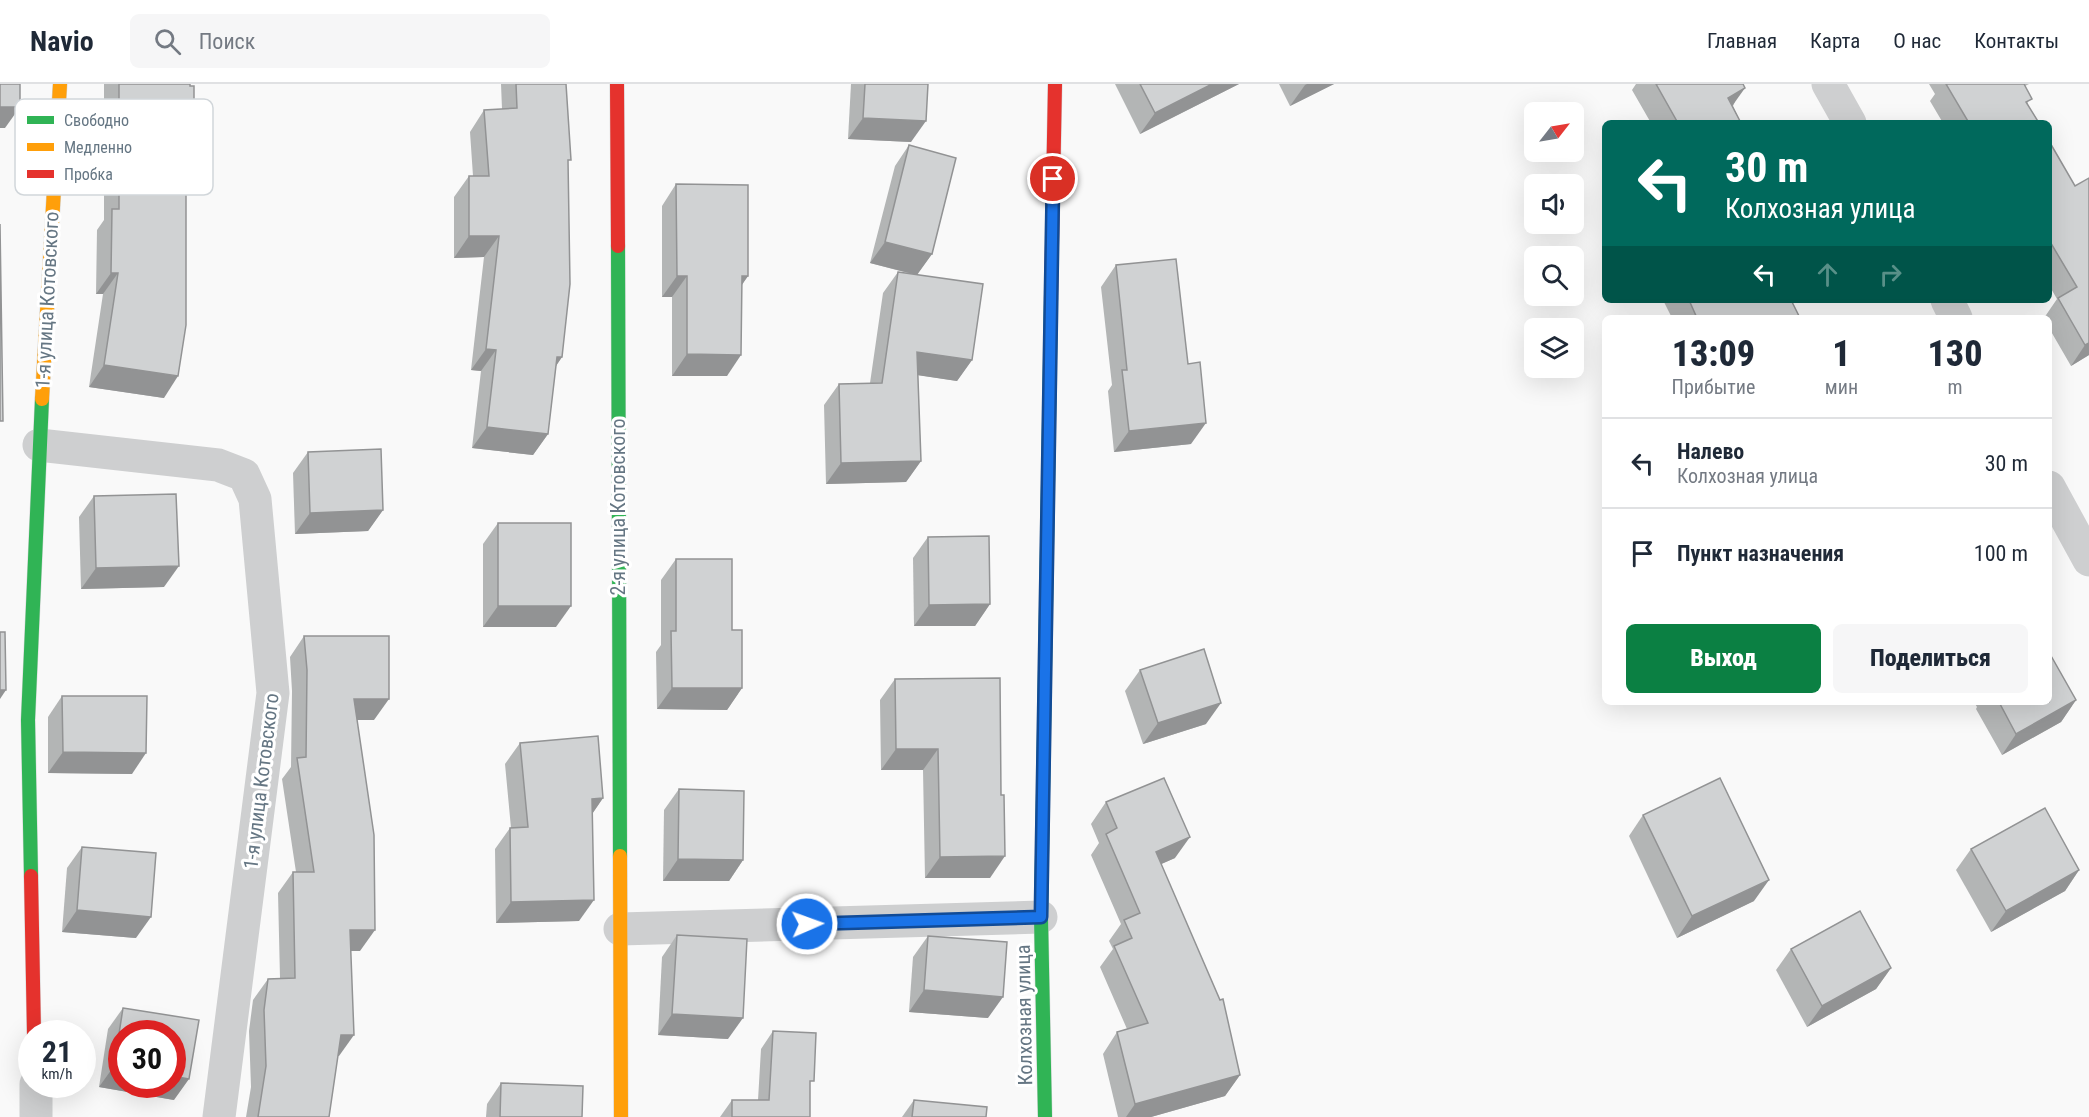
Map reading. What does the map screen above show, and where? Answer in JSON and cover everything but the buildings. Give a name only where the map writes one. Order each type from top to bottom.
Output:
[{"type":"street","name":"1-я улица Котовского","points":[[59,99],[60,84]]},
{"type":"street","name":"2-я улица Котовского","points":[[617,84],[621,1117]]},
{"type":"street","name":"Колхозная улица","points":[[1045,1117],[1041,917],[1055,84]]},
{"type":"street","points":[[1828,84],[1848,120]]},
{"type":"street","name":"1-я улица Котовского","points":[[34,1020],[28,720],[39,445],[54,195]]},
{"type":"street","name":"1-я улица Котовского","points":[[39,445],[218,465],[244,475],[255,499],[273,693],[219,1117]]},
{"type":"street","points":[[2052,492],[2089,560]]},
{"type":"street","points":[[620,929],[1041,917]]},
{"type":"street","points":[[36,1098],[36,1117]]},
{"type":"traffic: fast","points":[[618,246],[620,856]]},
{"type":"traffic: fast","points":[[1045,1117],[1041,917],[1051,298]]},
{"type":"traffic: fast","points":[[31,876],[28,720],[42,399]]},
{"type":"traffic: slow","points":[[59,99],[60,84]]},
{"type":"traffic: slow","points":[[42,399],[54,195]]},
{"type":"traffic: slow","points":[[620,856],[621,1117]]},
{"type":"traffic: jam","points":[[617,84],[618,246]]},
{"type":"traffic: jam","points":[[1051,298],[1055,84]]},
{"type":"traffic: jam","points":[[31,876],[34,1020]]},
{"type":"route","points":[[807,924],[1041,917],[1053,179]]}]
